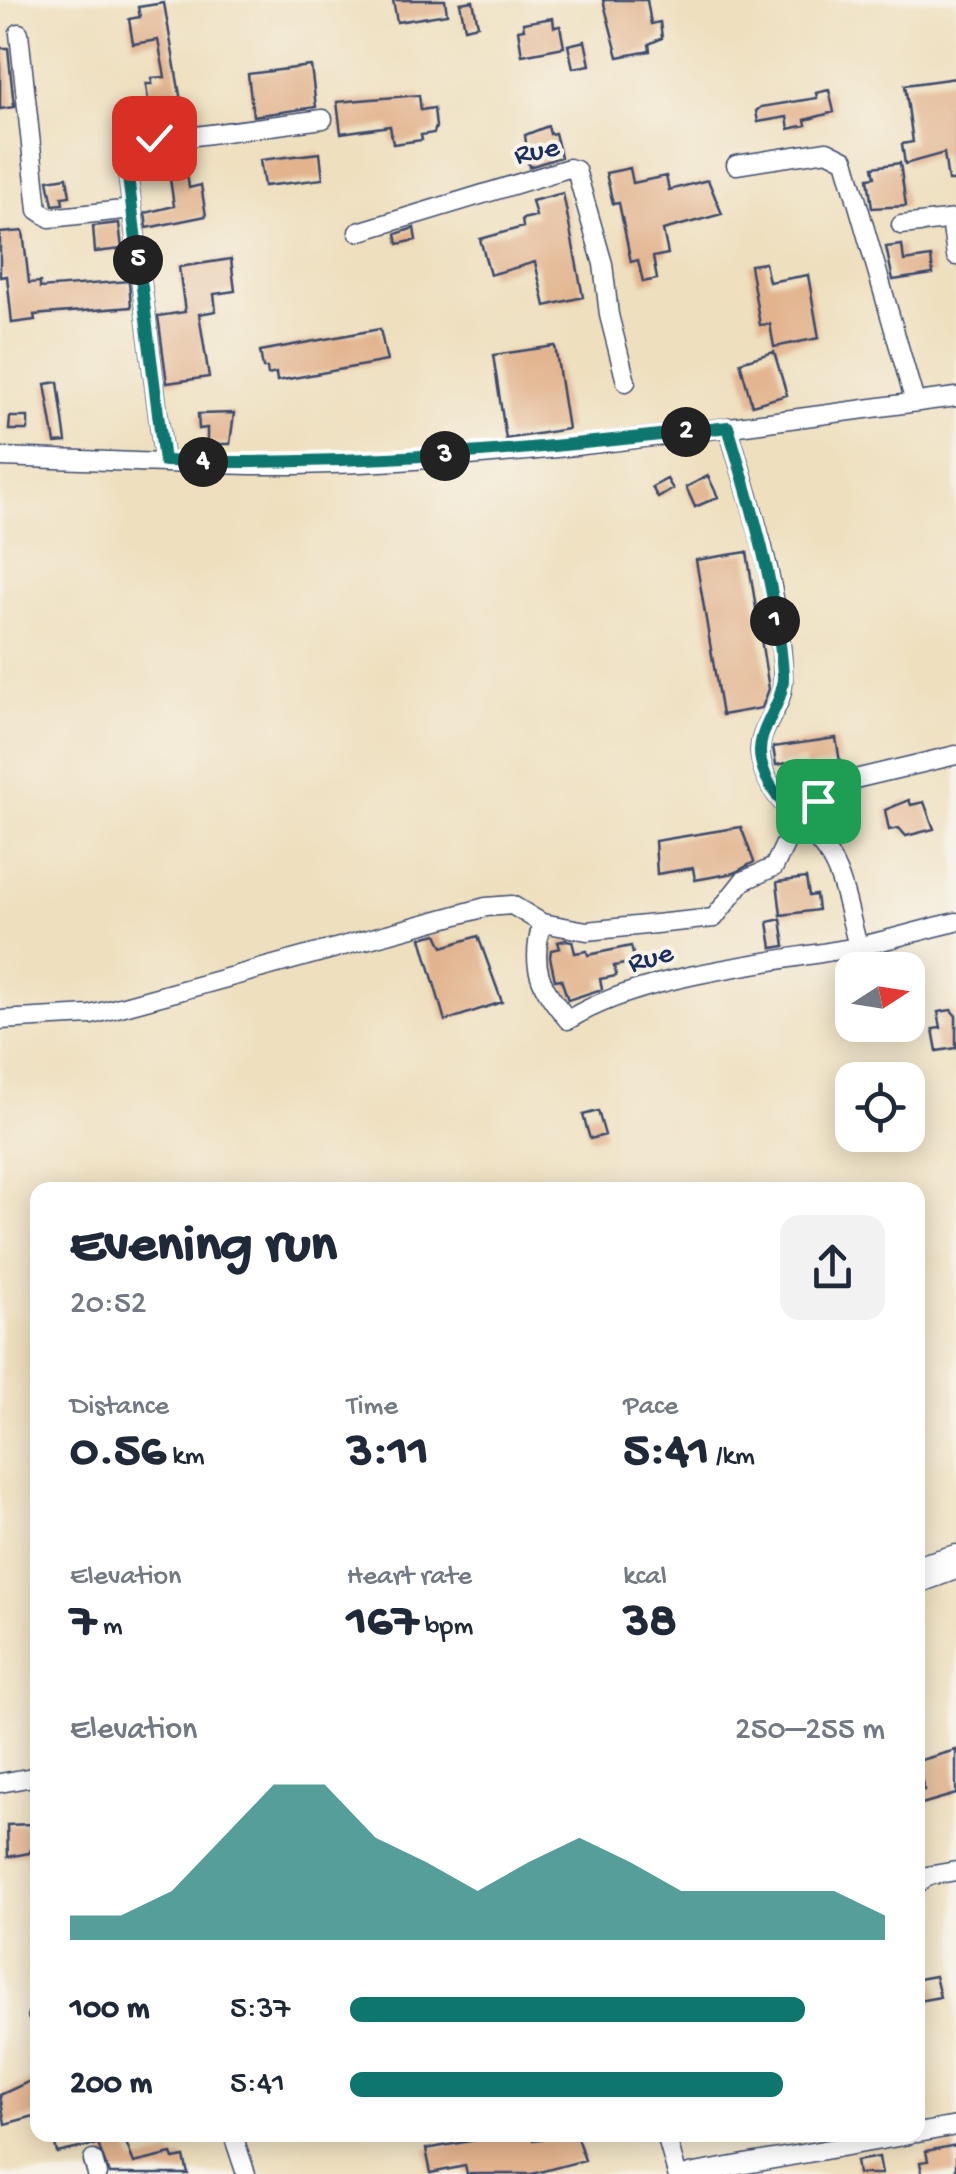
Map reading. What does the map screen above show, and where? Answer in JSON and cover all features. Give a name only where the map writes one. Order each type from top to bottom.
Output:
[{"type":"street","points":[[19,33],[38,210],[50,218],[132,209]]},
{"type":"street","points":[[164,461],[126,150],[138,140],[323,119]]},
{"type":"street","points":[[736,165],[827,151],[845,160],[915,402]]},
{"type":"street","name":"Rue","points":[[358,232],[568,168],[576,170],[602,264],[609,315],[626,382]]},
{"type":"street","points":[[901,225],[954,220],[956,256]]},
{"type":"street","points":[[0,457],[296,465],[430,458],[728,427],[956,397]]},
{"type":"street","points":[[728,427],[764,558],[783,676],[778,708],[760,743],[760,760],[779,800],[830,858],[858,946]]},
{"type":"street","points":[[0,1020],[91,1015],[486,908],[512,905],[542,923],[587,931],[714,918],[743,881],[774,867],[797,818],[855,780],[956,755]]},
{"type":"street","name":"Rue","points":[[542,923],[534,955],[547,994],[568,1020],[590,1006],[710,972],[858,946],[956,922]]},
{"type":"street","points":[[925,1563],[956,1554]]},
{"type":"street","points":[[925,1581],[956,1570]]},
{"type":"street","points":[[0,1784],[30,1778]]},
{"type":"street","points":[[925,1878],[956,1871]]},
{"type":"street","points":[[925,2133],[956,2126]]},
{"type":"street","points":[[235,2142],[246,2174]]},
{"type":"street","points":[[668,2142],[677,2174]]},
{"type":"street","points":[[689,2174],[870,2142]]},
{"type":"building","points":[[393,0],[445,0],[447,14],[397,22]]},
{"type":"building","points":[[603,0],[647,0],[651,24],[660,22],[662,38],[649,44],[650,51],[618,57]]},
{"type":"building","points":[[473,1],[478,25],[465,28],[460,3]]},
{"type":"building","points":[[164,3],[182,107],[149,110],[146,84],[152,84],[152,78],[165,77],[158,40],[133,44],[129,19],[140,17],[138,7]]},
{"type":"building","points":[[553,18],[554,27],[560,26],[564,47],[522,55],[518,30],[524,29],[523,23]]},
{"type":"building","points":[[585,41],[590,65],[573,68],[568,45]]},
{"type":"building","points":[[0,48],[8,48],[14,107],[0,109]]},
{"type":"building","points":[[311,66],[316,107],[253,116],[248,74]]},
{"type":"building","points":[[956,78],[956,181],[948,181],[944,153],[905,164],[902,144],[913,142],[905,85]]},
{"type":"building","points":[[829,90],[834,112],[805,120],[806,125],[789,129],[787,117],[758,122],[756,111],[761,107],[817,98],[816,93]]},
{"type":"building","points":[[419,95],[421,110],[434,108],[436,127],[434,133],[421,135],[422,140],[393,144],[390,126],[341,133],[337,102]]},
{"type":"building","points":[[548,126],[550,134],[555,133],[561,157],[529,167],[525,135]]},
{"type":"building","points":[[184,150],[189,188],[201,185],[206,216],[147,228],[145,213],[174,206],[168,165],[140,169],[139,156]]},
{"type":"building","points":[[320,153],[323,179],[264,186],[260,160]]},
{"type":"building","points":[[900,163],[906,206],[872,208],[868,178],[875,177],[873,167]]},
{"type":"building","points":[[630,168],[633,183],[666,176],[669,190],[708,180],[722,214],[663,230],[668,254],[653,257],[657,279],[643,282],[638,260],[631,262],[619,203],[613,204],[606,173]]},
{"type":"building","points":[[67,177],[70,196],[62,197],[63,204],[53,205],[48,180]]},
{"type":"building","points":[[563,193],[583,297],[545,306],[535,262],[490,275],[480,239],[523,227],[522,219],[536,216],[532,201]]},
{"type":"building","points":[[119,223],[122,249],[95,252],[93,226]]},
{"type":"building","points":[[414,228],[416,240],[398,244],[396,234]]},
{"type":"building","points":[[23,231],[29,283],[40,282],[40,288],[129,281],[131,307],[34,315],[35,320],[12,323],[7,276],[0,277],[0,233]]},
{"type":"building","points":[[902,245],[904,261],[931,257],[933,274],[893,280],[886,247]]},
{"type":"building","points":[[231,259],[235,291],[214,294],[216,311],[199,314],[209,377],[167,383],[158,316],[185,312],[179,267]]},
{"type":"building","points":[[765,263],[769,282],[808,275],[819,338],[774,347],[770,324],[760,325],[750,265]]},
{"type":"building","points":[[380,329],[387,361],[277,381],[276,373],[268,375],[267,368],[263,368],[260,351]]},
{"type":"building","points":[[555,346],[568,429],[506,439],[493,355]]},
{"type":"building","points":[[774,352],[787,395],[752,405],[740,362]]},
{"type":"building","points":[[58,382],[66,442],[55,443],[45,384]]},
{"type":"building","points":[[234,413],[230,444],[207,444],[207,428],[199,429],[198,414]]},
{"type":"building","points":[[10,417],[28,417],[28,430],[9,430]]},
{"type":"building","points":[[708,476],[718,497],[695,507],[686,487]]},
{"type":"building","points":[[667,479],[673,489],[658,498],[652,487]]},
{"type":"building","points":[[747,552],[769,689],[762,708],[722,715],[696,560]]},
{"type":"building","points":[[836,738],[840,762],[805,768],[804,760],[776,765],[773,747]]},
{"type":"building","points":[[909,800],[911,805],[924,802],[934,829],[906,836],[899,828],[889,830],[885,810]]},
{"type":"building","points":[[741,827],[754,862],[734,873],[695,880],[693,868],[657,874],[655,841]]},
{"type":"building","points":[[806,878],[809,896],[816,895],[818,910],[781,915],[777,882]]},
{"type":"building","points":[[781,919],[785,946],[772,948],[768,922]]},
{"type":"building","points":[[437,934],[443,947],[478,936],[502,1002],[445,1021],[421,938]]},
{"type":"building","points":[[572,941],[575,953],[587,951],[588,955],[631,946],[635,962],[614,966],[616,976],[600,979],[602,989],[568,1000],[561,979],[555,980],[550,957],[551,950],[560,948],[558,942]]},
{"type":"building","points":[[951,1010],[956,1016],[956,1048],[937,1051],[933,1029],[941,1028],[938,1012]]},
{"type":"building","points":[[598,1111],[605,1135],[590,1139],[583,1115]]},
{"type":"building","points":[[956,1750],[956,1794],[925,1803],[925,1759]]},
{"type":"building","points":[[30,1824],[29,1853],[8,1857],[7,1825]]},
{"type":"building","points":[[935,1976],[940,1997],[925,2000],[925,1978]]},
{"type":"building","points":[[30,2081],[30,2117],[5,2124],[0,2095]]},
{"type":"building","points":[[55,2142],[126,2142],[134,2163],[172,2154],[174,2159],[184,2157],[188,2174],[109,2174],[98,2144],[57,2153]]},
{"type":"building","points":[[464,2142],[579,2142],[585,2160],[532,2174],[467,2174],[465,2166],[431,2173],[426,2149]]},
{"type":"building","points":[[956,2145],[956,2174],[922,2174],[920,2162],[928,2161],[926,2151]]},
{"type":"building","points":[[879,2157],[882,2174],[858,2174],[856,2161]]},
{"type":"route","points":[[154,138],[128,144],[126,161],[164,461],[296,465],[430,458],[728,427],[764,558],[780,644],[783,694],[762,734],[760,760],[779,800],[797,818],[818,801]]}]
